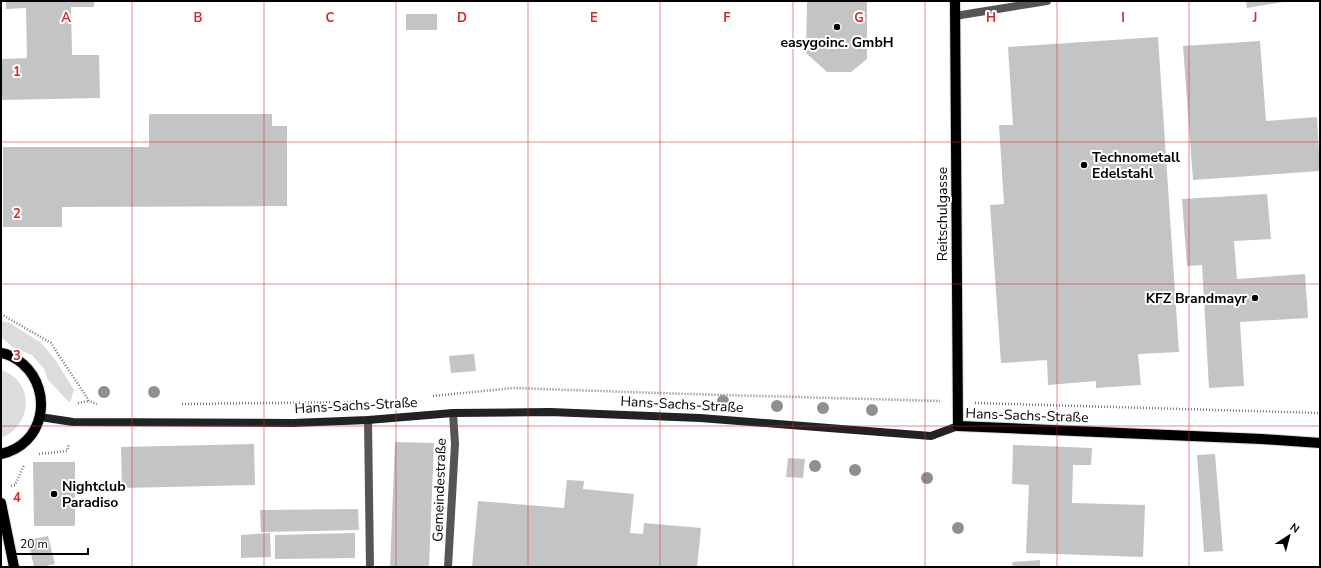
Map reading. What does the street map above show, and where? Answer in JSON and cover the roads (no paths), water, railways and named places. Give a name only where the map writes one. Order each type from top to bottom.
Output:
[{"type":"main road","name":"Reitschulgasse","points":[[955,1],[958,426]]},
{"type":"main road","points":[[1,353],[19,360],[30,370],[38,384],[42,400],[40,417],[33,432],[22,444],[8,452],[1,454]]},
{"type":"main road","name":"Hans-Sachs-Straße","points":[[958,426],[1320,443]]},
{"type":"main road","points":[[1,503],[14,567]]},
{"type":"street","points":[[955,16],[1046,1]]},
{"type":"street","name":"Hans-Sachs-Straße","points":[[40,417],[73,422],[293,422],[368,420],[453,413],[550,412],[700,418],[931,436],[958,426]]},
{"type":"street","name":"Gemeindestraße","points":[[448,567],[455,444],[453,413]]},
{"type":"street","points":[[368,420],[370,567]]},
{"type":"place","name":"easygoinc. GmbH","points":[[837,27]]},
{"type":"place","name":"Technometall Edelstahl","points":[[1084,165]]},
{"type":"place","name":"KFZ Brandmayr","points":[[1255,298]]},
{"type":"place","name":"Nightclub Paradiso","points":[[54,494]]}]
